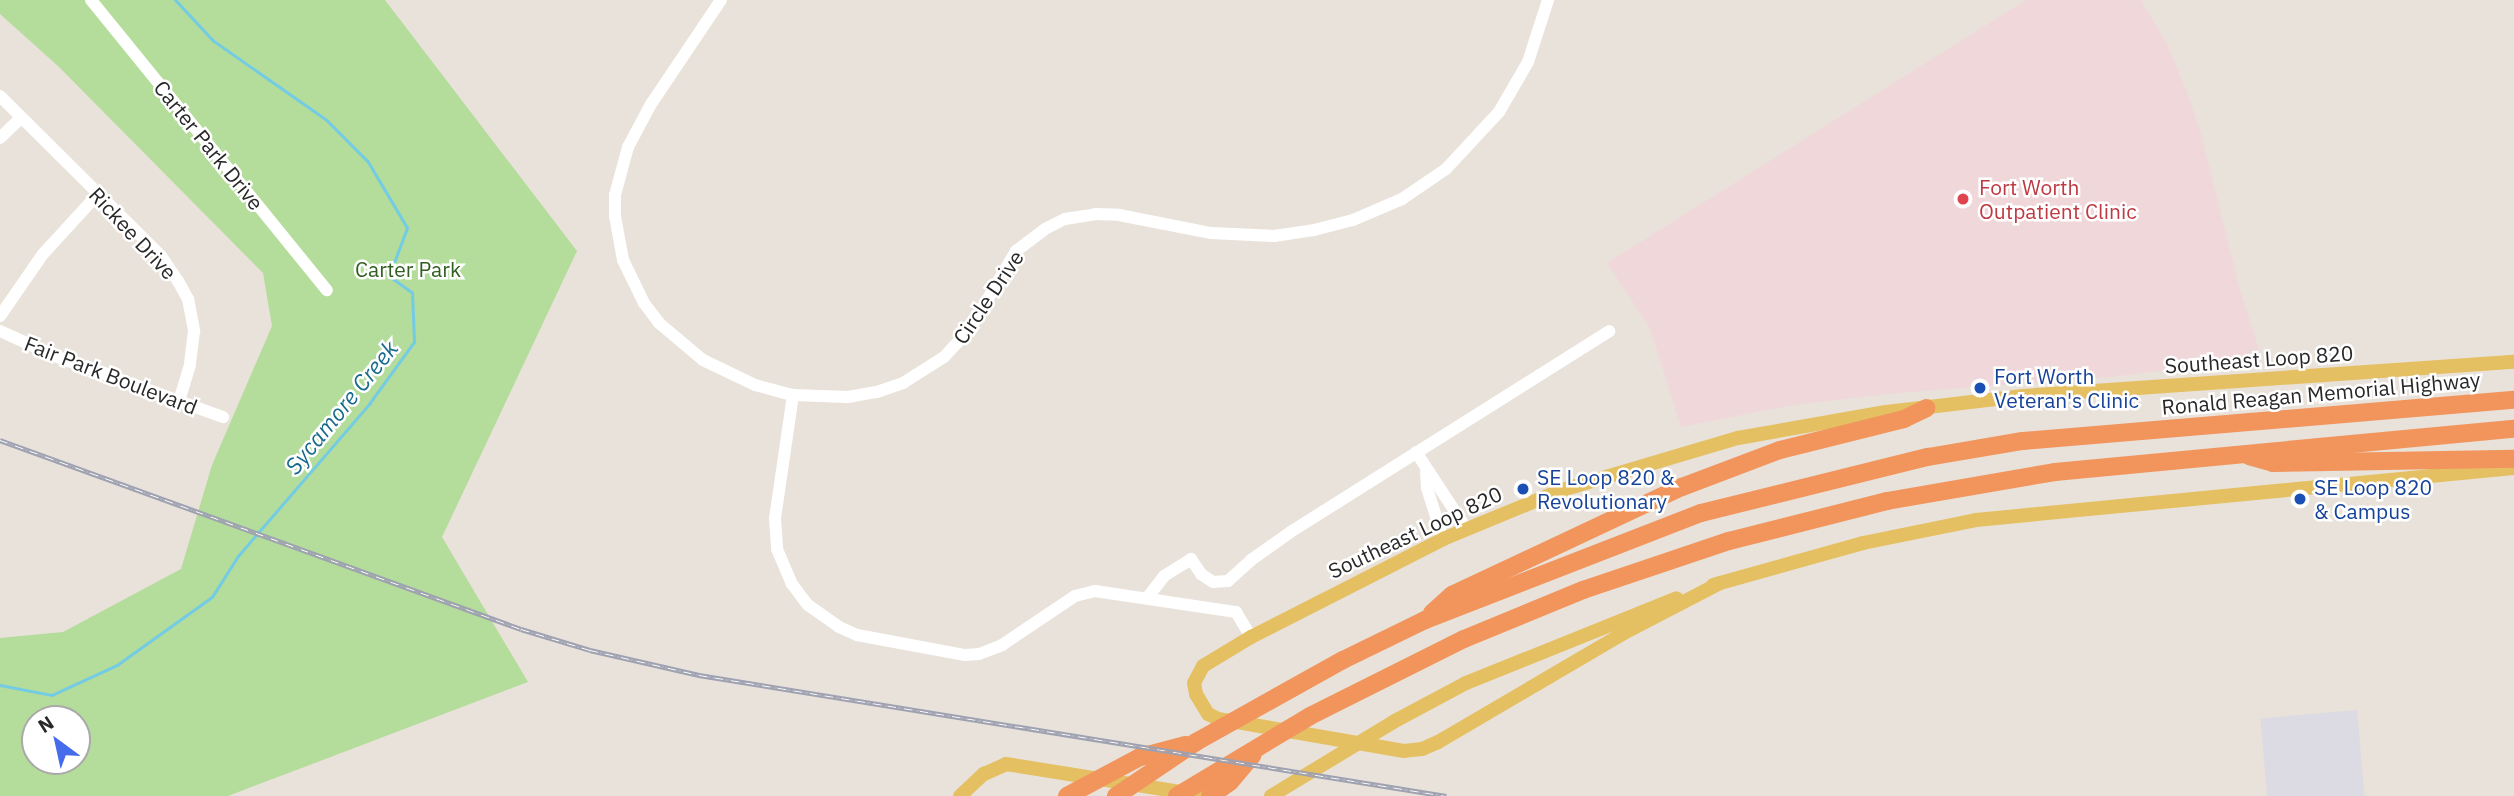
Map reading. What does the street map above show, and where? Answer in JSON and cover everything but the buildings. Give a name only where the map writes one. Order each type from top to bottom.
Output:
[{"type":"highway","name":"Ronald Reagan Memorial Highway","points":[[1116,796],[1196,742],[1266,702],[1425,620],[1701,513],[1928,457],[2023,441],[2514,400]]},
{"type":"highway","points":[[1425,620],[1452,595],[1682,487],[1780,450],[1904,419],[1927,408]]},
{"type":"highway","points":[[1177,796],[1310,716],[1464,639],[1552,602],[1729,541],[1856,508],[1945,489],[2055,472],[2235,453],[2514,429]]},
{"type":"highway","points":[[2235,453],[2273,463],[2514,458]]},
{"type":"highway","points":[[1067,796],[1140,757],[1196,742]]},
{"type":"highway","points":[[1210,796],[1230,782],[1262,743]]},
{"type":"main road","name":"Southeast Loop 820","points":[[1720,583],[1580,658],[1438,742],[1404,751],[1230,722],[1208,714],[1196,694],[1197,673],[1203,666],[1251,637],[1466,528],[1562,490],[1738,438],[1927,408],[2023,396],[2514,362]]},
{"type":"main road","name":"Southeast Loop 820","points":[[1271,796],[1393,722],[1466,683],[1654,606],[1720,583],[1863,543],[1976,520],[2514,468]]},
{"type":"main road","points":[[960,796],[984,774],[1006,764],[1205,796]]},
{"type":"street","name":"Carter Park Drive","points":[[91,0],[327,290]]},
{"type":"street","name":"Circle Drive","points":[[722,0],[651,104],[628,147],[615,195],[618,237],[627,271],[644,303],[678,341],[729,375],[793,395],[848,397],[877,392],[925,370],[944,357],[970,329],[1016,251],[1045,229],[1065,219],[1095,214],[1119,215],[1211,233],[1274,236],[1353,220],[1402,198],[1446,169],[1499,112],[1528,62],[1548,0]]},
{"type":"street","name":"Rickee Drive","points":[[0,96],[161,256],[188,299],[194,331],[190,365],[179,400]]},
{"type":"street","points":[[0,138],[21,118]]},
{"type":"street","points":[[0,316],[43,254],[99,194]]},
{"type":"street","name":"Fair Park Boulevard","points":[[0,331],[90,369],[223,417]]},
{"type":"street","points":[[1147,598],[1164,576],[1191,559],[1200,573],[1213,582],[1228,581],[1251,560],[1292,531],[1609,331]]},
{"type":"street","points":[[793,395],[775,518],[777,549],[792,584],[808,605],[839,627],[857,635],[965,655],[979,654],[1002,645],[1083,593],[1095,591],[1236,612],[1251,637]]},
{"type":"street","points":[[1416,452],[1426,472],[1437,482],[1466,528]]},
{"type":"street","points":[[1426,472],[1427,488],[1443,539]]},
{"type":"shaded area","name":"Fort Worth Outpatient Clinic","points":[[2026,0],[2141,0],[2169,48],[2187,92],[2201,134],[2240,290],[2262,359],[2110,377],[1897,393],[1793,405],[1681,427],[1650,328],[1607,263]]},
{"type":"shaded area","points":[[2357,710],[2364,796],[2267,796],[2260,718]]},
{"type":"green space","name":"Carter Park","points":[[0,0],[385,0],[577,251],[442,537],[528,682],[228,796],[0,796],[0,638],[63,632],[181,569],[212,465],[272,326],[263,273],[59,67],[0,14]]},
{"type":"waterway","name":"Sycamore Creek","points":[[0,685],[52,695],[117,665],[212,597],[238,556],[369,404],[414,342],[412,293],[389,276],[407,228],[368,162],[326,120],[213,41],[175,0]]},
{"type":"railway","points":[[0,440],[521,629],[590,650],[699,675],[1446,796]]},
{"type":"place","name":"Fort Worth Outpatient Clinic","points":[[1963,199]]},
{"type":"place","name":"Fort Worth Veteran's Clinic","points":[[1980,388]]},
{"type":"place","name":"SE Loop 820 & Revolutionary","points":[[1523,489]]},
{"type":"place","name":"SE Loop 820 & Campus","points":[[2300,499]]}]
